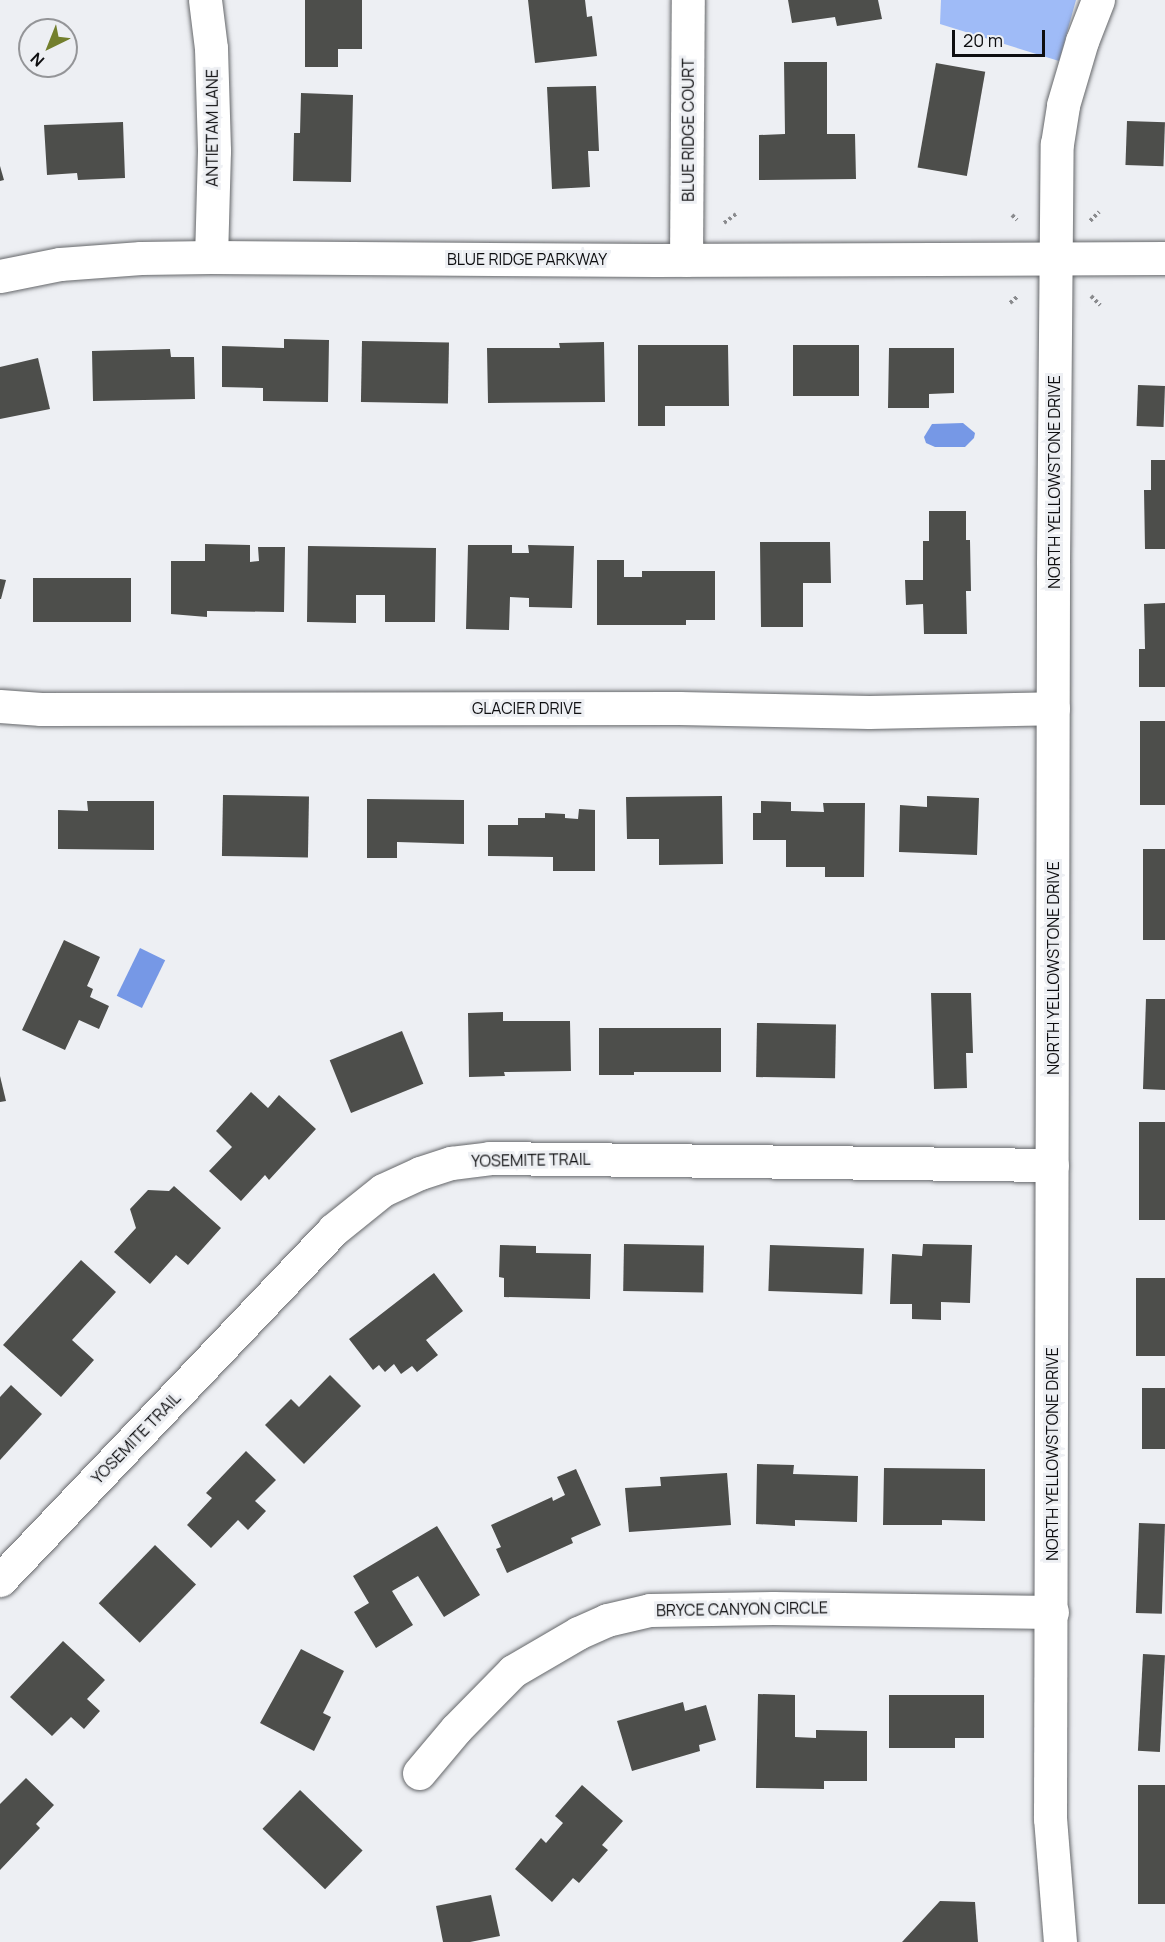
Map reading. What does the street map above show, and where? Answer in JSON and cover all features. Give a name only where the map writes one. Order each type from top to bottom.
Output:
[{"type":"street","name":"ANTIETAM LANE","points":[[205,0],[212,71],[212,257]]},
{"type":"street","name":"BLUE RIDGE COURT","points":[[686,261],[688,0]]},
{"type":"street","name":"NORTH YELLOWSTONE DRIVE","points":[[1060,1942],[1050,1819],[1057,144],[1072,73],[1098,0]]},
{"type":"street","name":"BLUE RIDGE PARKWAY","points":[[0,276],[60,264],[141,258],[686,261],[1165,258]]},
{"type":"street","name":"GLACIER DRIVE","points":[[0,706],[41,709],[679,708],[869,712],[1053,708]]},
{"type":"street","name":"YOSEMITE TRAIL","points":[[0,1580],[333,1230],[383,1190],[420,1173],[452,1163],[489,1158],[1052,1165]]},
{"type":"street","name":"BRYCE CANYON CIRCLE","points":[[419,1773],[456,1729],[513,1671],[578,1633],[615,1618],[650,1610],[773,1608],[1052,1612]]},
{"type":"path","points":[[1090,221],[1099,212]]},
{"type":"path","points":[[724,223],[736,214]]},
{"type":"path","points":[[1012,215],[1017,220]]},
{"type":"path","points":[[1010,303],[1018,296]]},
{"type":"path","points":[[1091,296],[1100,305]]},
{"type":"shaded area","points":[[941,0],[1076,0],[1059,61],[940,24]]},
{"type":"shaded area","points":[[963,423],[975,433],[974,438],[965,447],[935,447],[926,443],[924,437],[932,424]]},
{"type":"shaded area","points":[[140,948],[165,960],[142,1008],[117,996]]},
{"type":"building","points":[[305,0],[362,0],[362,49],[338,49],[338,67],[305,67]]},
{"type":"building","points":[[528,0],[585,0],[587,17],[592,16],[597,56],[535,63]]},
{"type":"building","points":[[788,0],[878,0],[882,19],[837,26],[835,17],[792,23]]},
{"type":"building","points":[[784,62],[827,62],[827,134],[855,134],[856,179],[759,180],[759,135],[785,134]]},
{"type":"building","points":[[936,63],[985,72],[967,176],[918,167]]},
{"type":"building","points":[[596,86],[599,151],[588,151],[590,187],[552,189],[547,87]]},
{"type":"building","points":[[301,93],[353,95],[351,182],[293,181],[294,133],[300,133]]},
{"type":"building","points":[[1127,121],[1165,122],[1163,166],[1125,165]]},
{"type":"building","points":[[123,122],[125,178],[78,180],[77,173],[47,175],[44,125]]},
{"type":"building","points":[[0,166],[4,180],[0,181]]},
{"type":"building","points":[[284,339],[329,340],[328,402],[263,401],[263,388],[222,387],[222,346],[284,348]]},
{"type":"building","points":[[362,341],[449,343],[448,404],[361,402]]},
{"type":"building","points":[[604,342],[605,402],[488,403],[487,348],[560,348],[559,343]]},
{"type":"building","points":[[638,345],[728,345],[729,406],[665,406],[665,426],[638,426]]},
{"type":"building","points":[[793,345],[859,345],[859,396],[793,396]]},
{"type":"building","points":[[889,348],[954,348],[954,393],[929,394],[929,408],[888,408]]},
{"type":"building","points":[[170,349],[171,357],[194,357],[195,399],[93,401],[92,351]]},
{"type":"building","points":[[38,358],[50,409],[0,419],[0,367]]},
{"type":"building","points":[[1138,385],[1165,386],[1164,427],[1137,426]]},
{"type":"building","points":[[1151,460],[1165,460],[1165,549],[1145,549],[1144,490],[1151,490]]},
{"type":"building","points":[[929,511],[966,511],[966,540],[970,540],[971,591],[966,591],[967,634],[924,634],[923,604],[906,605],[905,580],[923,580],[923,541],[929,541]]},
{"type":"building","points":[[760,542],[830,542],[831,583],[803,583],[803,627],[761,627]]},
{"type":"building","points":[[205,544],[250,545],[250,562],[259,561],[258,547],[285,547],[284,612],[207,611],[207,617],[171,614],[171,561],[205,561]]},
{"type":"building","points":[[468,545],[512,545],[512,553],[529,553],[528,545],[574,546],[572,608],[529,607],[529,598],[510,597],[509,630],[466,629]]},
{"type":"building","points":[[308,546],[436,548],[435,622],[385,622],[385,595],[356,595],[356,623],[307,622]]},
{"type":"building","points":[[597,560],[624,560],[624,577],[642,577],[642,571],[715,571],[715,620],[686,620],[686,625],[597,625]]},
{"type":"building","points":[[33,578],[131,578],[131,622],[33,622]]},
{"type":"building","points":[[0,579],[6,580],[1,599],[0,599]]},
{"type":"building","points":[[1165,603],[1165,687],[1139,687],[1139,649],[1145,649],[1144,604]]},
{"type":"building","points":[[1140,721],[1165,721],[1165,805],[1140,805]]},
{"type":"building","points":[[223,795],[309,797],[308,857],[222,856]]},
{"type":"building","points":[[722,796],[723,864],[659,865],[659,839],[627,839],[626,797]]},
{"type":"building","points":[[927,796],[979,798],[977,855],[899,852],[900,805],[927,807]]},
{"type":"building","points":[[367,799],[464,800],[464,844],[397,842],[397,858],[367,858]]},
{"type":"building","points":[[87,801],[154,801],[154,850],[58,849],[58,810],[88,811]]},
{"type":"building","points":[[761,801],[791,802],[791,811],[824,812],[823,803],[865,803],[864,877],[825,877],[825,867],[786,867],[786,840],[753,840],[753,813],[761,813]]},
{"type":"building","points":[[579,809],[595,810],[595,871],[553,871],[553,857],[488,856],[488,825],[518,825],[518,818],[545,818],[545,813],[565,814],[565,818],[578,819]]},
{"type":"building","points":[[1143,849],[1165,849],[1165,940],[1143,940]]},
{"type":"building","points":[[64,940],[100,957],[87,986],[93,989],[90,997],[109,1006],[99,1029],[79,1020],[65,1050],[22,1030]]},
{"type":"building","points":[[931,993],[971,993],[973,1053],[966,1053],[967,1088],[934,1089]]},
{"type":"building","points":[[1146,999],[1165,999],[1165,1090],[1143,1089]]},
{"type":"building","points":[[503,1012],[503,1021],[570,1021],[571,1071],[504,1072],[505,1076],[469,1077],[468,1013]]},
{"type":"building","points":[[757,1023],[836,1024],[835,1078],[756,1077]]},
{"type":"building","points":[[599,1028],[721,1028],[721,1072],[634,1072],[634,1075],[599,1075]]},
{"type":"building","points":[[402,1031],[423,1084],[351,1113],[330,1060]]},
{"type":"building","points":[[0,1076],[6,1101],[0,1102]]},
{"type":"building","points":[[251,1092],[268,1108],[279,1095],[316,1129],[269,1180],[265,1175],[241,1201],[209,1171],[232,1147],[216,1131]]},
{"type":"building","points":[[1139,1122],[1165,1122],[1165,1220],[1139,1220]]},
{"type":"building","points":[[174,1186],[221,1228],[188,1265],[176,1255],[150,1284],[114,1252],[136,1228],[130,1209],[148,1190],[169,1191]]},
{"type":"building","points":[[624,1244],[704,1245],[703,1292],[623,1291]]},
{"type":"building","points":[[923,1244],[972,1245],[970,1303],[941,1302],[941,1320],[912,1319],[912,1304],[890,1304],[892,1254],[922,1256]]},
{"type":"building","points":[[500,1245],[536,1246],[536,1253],[591,1254],[590,1299],[504,1297],[504,1278],[499,1277]]},
{"type":"building","points":[[770,1245],[864,1248],[862,1294],[768,1291]]},
{"type":"building","points":[[81,1260],[116,1292],[72,1340],[94,1360],[61,1397],[3,1345]]},
{"type":"building","points":[[434,1273],[463,1311],[426,1340],[438,1355],[417,1372],[412,1366],[401,1374],[394,1364],[385,1372],[379,1365],[373,1370],[349,1339]]},
{"type":"building","points":[[1136,1278],[1165,1278],[1165,1356],[1136,1356]]},
{"type":"building","points":[[330,1375],[361,1406],[304,1464],[265,1425],[291,1399],[299,1407]]},
{"type":"building","points":[[11,1385],[42,1414],[0,1460],[0,1397]]},
{"type":"building","points":[[1142,1388],[1165,1388],[1165,1449],[1142,1449]]},
{"type":"building","points":[[246,1451],[276,1480],[255,1501],[266,1511],[248,1530],[238,1520],[211,1548],[187,1525],[212,1498],[206,1493]]},
{"type":"building","points":[[757,1464],[794,1465],[793,1474],[858,1476],[857,1522],[795,1520],[795,1526],[756,1524]]},
{"type":"building","points":[[884,1468],[985,1469],[985,1521],[942,1520],[942,1525],[883,1525]]},
{"type":"building","points":[[576,1469],[601,1525],[571,1538],[573,1543],[507,1573],[496,1549],[501,1547],[491,1525],[552,1497],[553,1501],[565,1495],[557,1477]]},
{"type":"building","points":[[727,1473],[731,1525],[629,1532],[625,1488],[661,1486],[660,1477]]},
{"type":"building","points":[[1139,1523],[1165,1524],[1162,1614],[1136,1613]]},
{"type":"building","points":[[437,1526],[480,1595],[444,1617],[418,1576],[392,1591],[413,1625],[376,1648],[354,1612],[369,1603],[353,1576]]},
{"type":"building","points":[[155,1545],[196,1585],[140,1643],[99,1603]]},
{"type":"building","points":[[63,1641],[105,1680],[87,1699],[100,1711],[84,1729],[71,1717],[52,1736],[10,1697]]},
{"type":"building","points":[[301,1649],[344,1671],[323,1713],[331,1717],[314,1751],[260,1723]]},
{"type":"building","points":[[1143,1654],[1165,1655],[1160,1752],[1138,1751]]},
{"type":"building","points":[[758,1694],[795,1695],[795,1737],[816,1738],[816,1730],[867,1731],[867,1781],[824,1781],[824,1789],[756,1788]]},
{"type":"building","points":[[889,1695],[984,1695],[984,1738],[955,1738],[955,1748],[889,1748]]},
{"type":"building","points":[[683,1702],[685,1711],[706,1705],[716,1740],[699,1745],[700,1751],[632,1771],[617,1721]]},
{"type":"building","points":[[26,1778],[54,1805],[36,1824],[40,1828],[0,1870],[0,1804]]},
{"type":"building","points":[[582,1785],[623,1821],[602,1845],[608,1850],[579,1883],[573,1878],[552,1902],[515,1869],[541,1838],[546,1843],[563,1823],[555,1816]]},
{"type":"building","points":[[1138,1785],[1165,1785],[1165,1904],[1138,1904]]},
{"type":"building","points":[[300,1790],[363,1850],[325,1889],[262,1829]]},
{"type":"building","points":[[491,1895],[500,1936],[470,1942],[443,1942],[436,1906]]},
{"type":"building","points":[[940,1901],[975,1902],[978,1942],[902,1942]]}]
